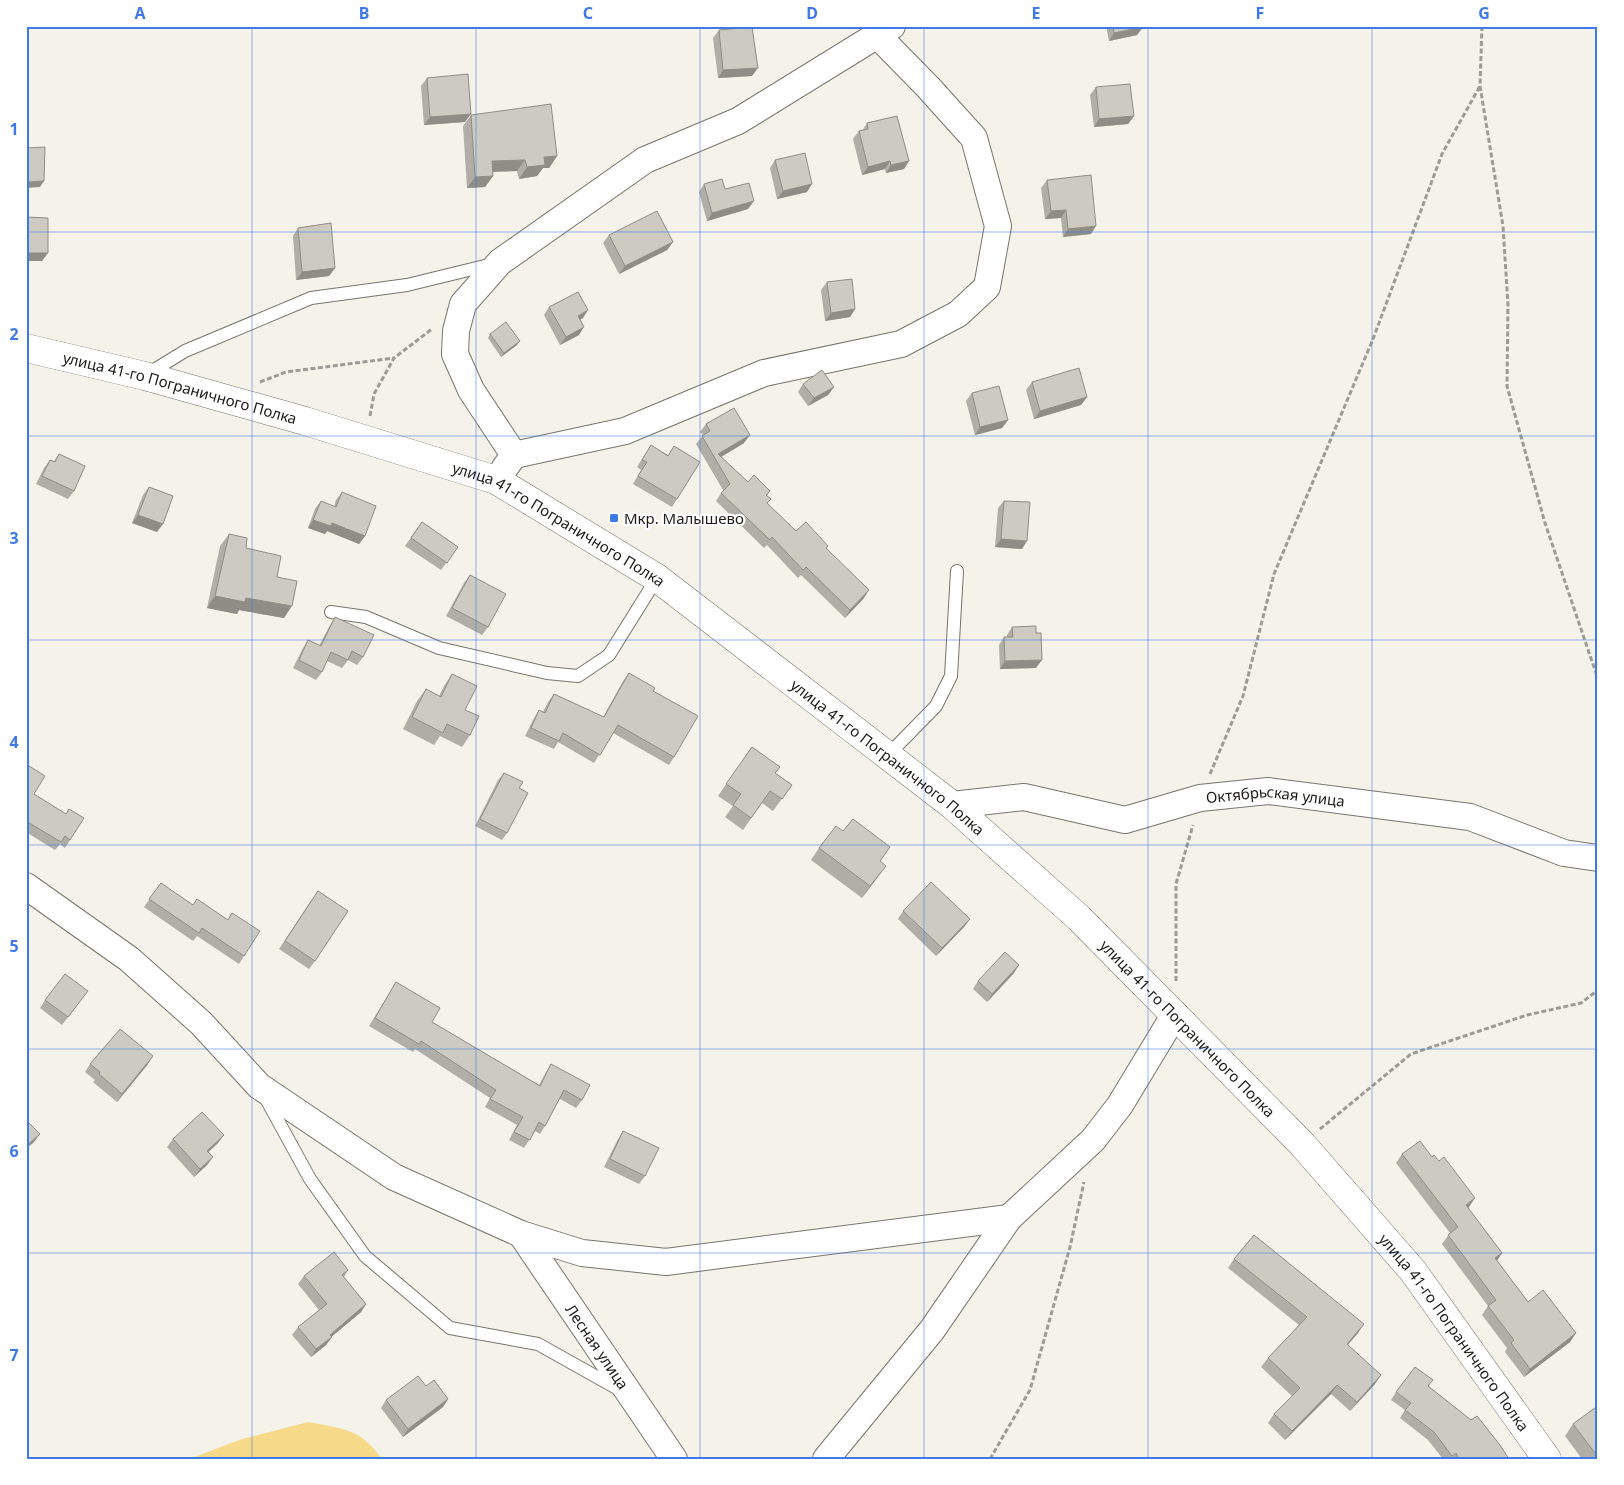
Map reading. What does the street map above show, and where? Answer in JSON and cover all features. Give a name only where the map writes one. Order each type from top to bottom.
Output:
[{"type":"street","points":[[496,480],[514,455],[625,431],[764,373],[900,344],[958,314],[986,287],[998,226],[974,138],[928,87],[884,31],[738,121],[646,160],[500,262],[462,304],[456,331],[455,354],[471,390],[514,455]]},
{"type":"street","name":"улица 41-го Пограничного Полка","points":[[26,348],[145,376],[366,439],[496,480],[657,578],[952,805],[1079,918],[1302,1144],[1413,1271],[1548,1459]]},
{"type":"street","name":"Октябрьская улица","points":[[952,805],[1024,797],[1125,820],[1200,798],[1268,791],[1470,816],[1564,854],[1598,858]]},
{"type":"street","points":[[26,886],[129,958],[201,1023],[259,1086],[394,1178],[521,1234],[582,1253],[666,1262],[1009,1218]]},
{"type":"street","points":[[826,1459],[932,1330],[1009,1218],[1093,1140],[1120,1105],[1175,1014]]},
{"type":"street","name":"Лесная улица","points":[[521,1234],[674,1459]]},
{"type":"lane","points":[[145,376],[185,351],[311,298],[408,285],[500,262]]},
{"type":"lane","points":[[888,755],[936,706],[950,676],[957,571]]},
{"type":"lane","points":[[331,612],[366,617],[439,648],[547,673],[578,676],[609,655],[657,578]]},
{"type":"lane","points":[[259,1086],[310,1179],[365,1256],[450,1328],[538,1344],[630,1395]]},
{"type":"path","points":[[1482,26],[1480,86],[1503,226],[1508,305],[1507,386],[1545,523],[1598,679]]},
{"type":"path","points":[[1175,1014],[1176,884],[1200,798],[1243,696],[1274,574],[1373,339],[1442,154],[1480,86]]},
{"type":"path","points":[[366,439],[374,394],[394,358],[462,304]]},
{"type":"path","points":[[259,383],[286,372],[394,358]]},
{"type":"path","points":[[1302,1144],[1411,1054],[1527,1015],[1581,1003],[1598,990]]},
{"type":"path","points":[[990,1459],[1030,1390],[1070,1248],[1084,1179]]},
{"type":"shaded area","points":[[308,1422],[341,1429],[358,1436],[366,1441],[382,1459],[189,1459],[242,1439]]},
{"type":"building","points":[[1113,26],[1143,26],[1143,27],[1114,33]]},
{"type":"building","points":[[752,27],[758,68],[723,70],[719,30]]},
{"type":"building","points":[[468,74],[471,114],[430,117],[427,78]]},
{"type":"building","points":[[1130,84],[1134,116],[1099,119],[1096,87]]},
{"type":"building","points":[[551,104],[557,156],[544,157],[545,165],[527,167],[525,160],[492,161],[493,176],[475,177],[471,115]]},
{"type":"building","points":[[897,116],[909,161],[891,165],[890,161],[868,167],[859,131],[868,129],[867,123]]},
{"type":"building","points":[[45,147],[44,181],[26,182],[26,148]]},
{"type":"building","points":[[805,153],[812,184],[783,191],[775,160]]},
{"type":"building","points":[[1091,175],[1096,226],[1068,229],[1066,210],[1051,211],[1047,180]]},
{"type":"building","points":[[722,179],[725,189],[749,183],[754,201],[712,213],[704,184]]},
{"type":"building","points":[[657,211],[673,242],[625,266],[609,235]]},
{"type":"building","points":[[26,217],[48,218],[48,253],[26,253]]},
{"type":"building","points":[[331,223],[335,268],[302,272],[298,228]]},
{"type":"building","points":[[852,279],[855,309],[831,313],[827,282]]},
{"type":"building","points":[[578,292],[588,310],[578,316],[584,327],[566,337],[549,307]]},
{"type":"building","points":[[506,322],[520,341],[504,353],[490,334]]},
{"type":"building","points":[[1079,368],[1087,397],[1040,411],[1032,382]]},
{"type":"building","points":[[822,370],[834,387],[814,398],[803,384]]},
{"type":"building","points":[[999,386],[1008,420],[980,427],[972,393]]},
{"type":"building","points":[[734,408],[750,435],[718,454],[748,482],[754,475],[770,491],[766,495],[771,499],[767,503],[796,531],[806,522],[828,546],[826,548],[869,590],[850,610],[806,567],[803,570],[772,537],[770,540],[721,493],[730,484],[702,436],[710,431],[706,424]]},
{"type":"building","points":[[651,445],[668,456],[674,446],[700,462],[677,499],[638,476],[647,462],[642,460]]},
{"type":"building","points":[[59,454],[85,466],[74,491],[42,476],[50,460],[55,462]]},
{"type":"building","points":[[149,487],[173,496],[163,524],[138,515]]},
{"type":"building","points":[[342,492],[376,506],[365,536],[332,523],[331,526],[313,520],[321,501],[336,507]]},
{"type":"building","points":[[1004,501],[1030,502],[1027,541],[1001,539]]},
{"type":"building","points":[[422,522],[458,547],[447,563],[411,538]]},
{"type":"building","points":[[229,534],[247,538],[246,548],[281,556],[277,577],[297,581],[292,606],[246,598],[245,602],[215,596]]},
{"type":"building","points":[[470,575],[506,594],[488,627],[452,608]]},
{"type":"building","points":[[335,617],[374,635],[363,657],[352,651],[348,660],[331,652],[322,672],[299,660],[308,640],[321,646]]},
{"type":"building","points":[[1036,626],[1036,633],[1041,633],[1042,660],[1005,661],[1004,637],[1013,637],[1012,627]]},
{"type":"building","points":[[629,673],[655,688],[653,691],[698,716],[674,757],[618,725],[600,755],[563,733],[559,741],[531,728],[539,710],[545,713],[554,694],[604,717]]},
{"type":"building","points":[[452,674],[477,686],[465,710],[479,716],[470,735],[447,724],[443,733],[412,717],[426,689],[441,697]]},
{"type":"building","points":[[752,747],[780,767],[775,773],[792,785],[782,799],[770,791],[751,818],[733,805],[741,794],[726,784]]},
{"type":"building","points":[[26,764],[45,776],[34,794],[66,814],[69,809],[84,818],[70,840],[65,836],[61,842],[26,821]]},
{"type":"building","points":[[504,773],[523,782],[519,788],[528,793],[507,833],[480,819]]},
{"type":"building","points":[[853,819],[890,847],[880,861],[886,866],[870,886],[819,848],[836,826],[843,831]]},
{"type":"building","points":[[931,882],[970,919],[942,948],[903,911]]},
{"type":"building","points":[[161,883],[193,905],[197,899],[228,920],[232,913],[260,931],[244,956],[202,928],[199,933],[149,899]]},
{"type":"building","points":[[318,891],[348,911],[315,961],[285,941]]},
{"type":"building","points":[[1005,952],[1019,965],[992,994],[978,981]]},
{"type":"building","points":[[65,974],[88,991],[68,1017],[45,1000]]},
{"type":"building","points":[[396,982],[440,1008],[432,1022],[540,1086],[551,1064],[590,1085],[582,1100],[564,1090],[545,1126],[539,1122],[530,1140],[514,1132],[523,1117],[490,1099],[496,1090],[421,1041],[419,1044],[375,1018]]},
{"type":"building","points":[[120,1029],[153,1056],[122,1094],[90,1064]]},
{"type":"building","points":[[202,1112],[224,1135],[207,1151],[213,1157],[200,1169],[173,1139]]},
{"type":"building","points":[[26,1120],[40,1134],[26,1146]]},
{"type":"building","points":[[623,1131],[659,1148],[645,1176],[610,1159]]},
{"type":"building","points":[[1420,1141],[1432,1157],[1434,1155],[1439,1161],[1444,1157],[1475,1198],[1466,1205],[1502,1253],[1495,1258],[1528,1302],[1543,1290],[1576,1333],[1530,1369],[1511,1343],[1514,1340],[1488,1306],[1496,1300],[1448,1235],[1458,1227],[1402,1154]]},
{"type":"building","points":[[1254,1235],[1364,1324],[1347,1344],[1381,1375],[1357,1402],[1337,1385],[1292,1431],[1274,1414],[1300,1388],[1268,1358],[1307,1317],[1234,1259]]},
{"type":"building","points":[[334,1252],[348,1270],[342,1275],[366,1304],[330,1335],[332,1337],[316,1349],[298,1327],[327,1304],[304,1276]]},
{"type":"building","points":[[1415,1367],[1433,1380],[1428,1386],[1471,1420],[1477,1416],[1509,1459],[1459,1459],[1456,1453],[1452,1456],[1434,1432],[1405,1410],[1411,1403],[1396,1392]]},
{"type":"building","points":[[418,1376],[426,1386],[434,1380],[448,1399],[408,1429],[386,1400]]},
{"type":"building","points":[[1596,1407],[1598,1410],[1598,1457],[1573,1424]]},
{"type":"place","name":"Мкр. Малышево","points":[[614,518]]}]
